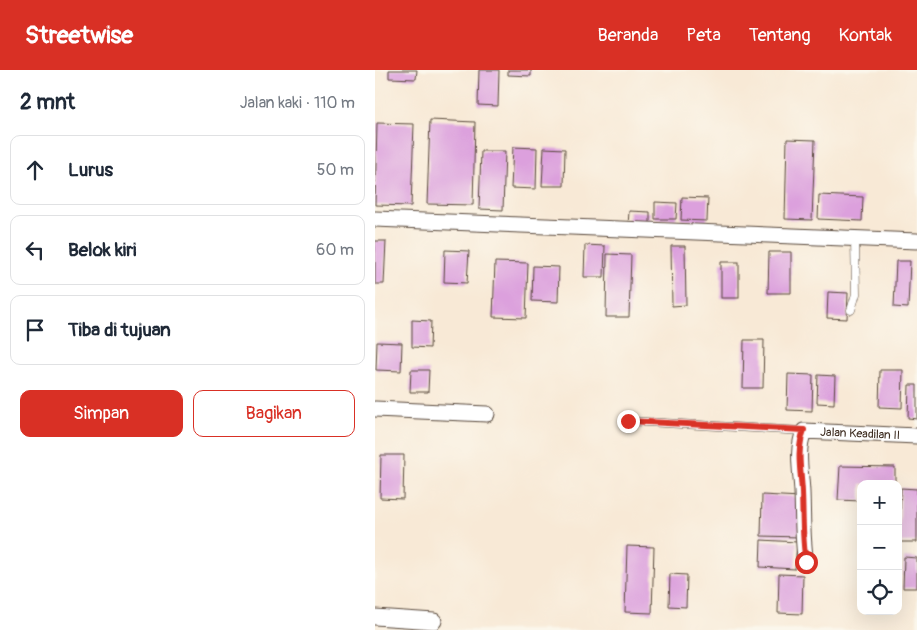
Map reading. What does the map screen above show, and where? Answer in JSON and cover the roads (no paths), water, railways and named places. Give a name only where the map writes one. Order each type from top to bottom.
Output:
[{"type":"street","points":[[375,219],[917,241]]},
{"type":"street","points":[[375,409],[487,414]]},
{"type":"street","points":[[804,430],[799,453],[803,548],[806,562]]},
{"type":"street","name":"Jalan Keadilan II","points":[[804,430],[917,436]]},
{"type":"street","points":[[375,617],[434,621]]},
{"type":"lane","points":[[851,310],[856,294],[855,239]]},
{"type":"lane","points":[[628,421],[804,430]]}]
